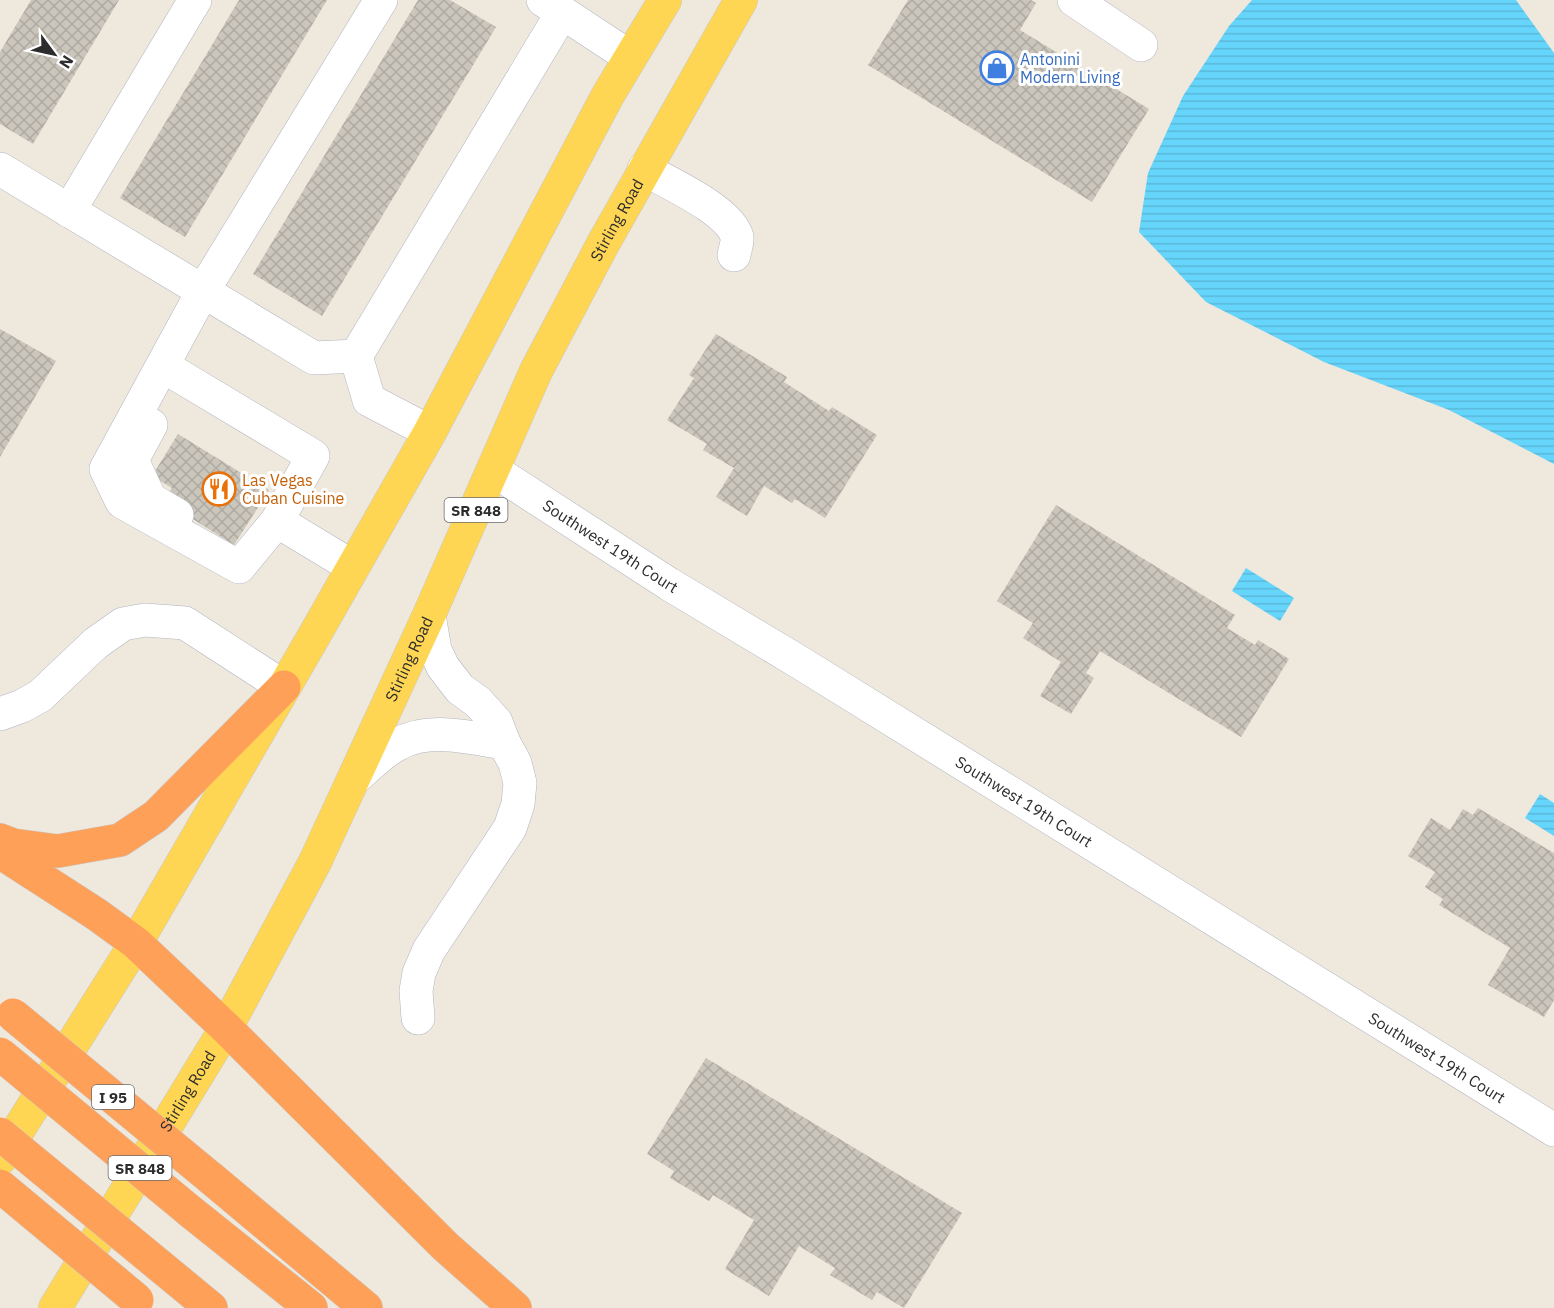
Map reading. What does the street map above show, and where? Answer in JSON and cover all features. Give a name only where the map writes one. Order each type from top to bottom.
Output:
[{"type":"highway","points":[[0,840],[58,851],[120,840],[156,816],[284,687]]},
{"type":"highway","points":[[0,852],[96,914],[136,943],[226,1028],[446,1247],[515,1308]]},
{"type":"highway","name":"I 95","points":[[7,1010],[366,1308]]},
{"type":"highway","points":[[0,1054],[311,1308]]},
{"type":"highway","points":[[0,1134],[211,1308]]},
{"type":"highway","points":[[0,1186],[142,1304]]},
{"type":"main road","points":[[0,1159],[136,943],[353,567],[430,432],[608,95],[665,0]]},
{"type":"main road","name":"Stirling Road","points":[[55,1308],[226,1028],[315,862],[429,615],[536,371],[644,169],[741,0]]},
{"type":"street","points":[[69,211],[195,0]]},
{"type":"street","points":[[158,376],[313,456],[277,521],[239,567],[122,502],[106,469],[203,291],[381,0]]},
{"type":"street","points":[[1074,0],[1141,45]]},
{"type":"street","points":[[430,432],[369,400],[356,356],[553,6],[630,57]]},
{"type":"street","points":[[0,169],[314,358],[356,356]]},
{"type":"street","points":[[644,169],[718,212],[730,223],[738,238],[734,255]]},
{"type":"street","name":"Southwest 19th Court","points":[[494,470],[669,584],[799,662],[1554,1130]]},
{"type":"street","points":[[277,521],[353,567]]},
{"type":"street","points":[[418,1018],[416,991],[419,973],[429,950],[510,828],[518,804],[520,783],[515,763],[496,722],[478,702],[460,689],[443,667],[435,650],[429,615]]},
{"type":"street","points":[[0,714],[40,696],[96,643],[123,624],[145,620],[185,623],[284,687]]},
{"type":"street","points":[[354,779],[398,744],[417,737],[441,734],[504,743]]},
{"type":"water","points":[[1252,0],[1516,0],[1554,53],[1554,464],[1449,410],[1324,362],[1206,302],[1139,232],[1148,173],[1183,96],[1229,26]]},
{"type":"water","points":[[1246,568],[1294,598],[1280,621],[1232,591]]},
{"type":"water","points":[[1540,794],[1554,803],[1554,836],[1525,818]]},
{"type":"building","points":[[31,0],[119,0],[33,144],[0,124],[0,52]]},
{"type":"building","points":[[239,0],[327,0],[185,237],[120,198]]},
{"type":"building","points":[[418,0],[450,0],[496,27],[322,316],[253,274]]},
{"type":"building","points":[[908,0],[1031,0],[1036,3],[1020,30],[1149,109],[1092,202],[868,65]]},
{"type":"building","points":[[0,329],[56,361],[0,457]]},
{"type":"building","points":[[716,334],[787,377],[784,382],[829,411],[832,407],[877,435],[825,518],[795,499],[792,503],[764,486],[747,516],[716,497],[734,468],[703,450],[707,444],[667,420],[694,378],[689,375]]},
{"type":"building","name":"Las Vegas Cuban Cuisine","points":[[178,434],[269,490],[234,545],[164,501],[172,488],[152,476]]},
{"type":"building","points":[[1056,505],[1235,615],[1227,628],[1255,645],[1258,640],[1289,659],[1241,737],[1100,651],[1086,673],[1094,678],[1071,714],[1040,696],[1061,662],[1023,638],[1033,623],[997,601]]},
{"type":"building","points":[[1478,808],[1554,853],[1554,1000],[1544,1017],[1488,985],[1510,948],[1439,905],[1443,899],[1425,887],[1435,872],[1408,856],[1431,818],[1450,830],[1463,809],[1473,815]]},
{"type":"building","points":[[706,1058],[962,1213],[904,1308],[877,1292],[872,1300],[830,1275],[835,1268],[799,1246],[769,1296],[725,1269],[754,1220],[713,1195],[709,1201],[670,1178],[674,1171],[647,1154]]},
{"type":"place","name":"Antonini Modern Living","points":[[997,68]]},
{"type":"place","name":"Las Vegas Cuban Cuisine","points":[[219,489]]}]
